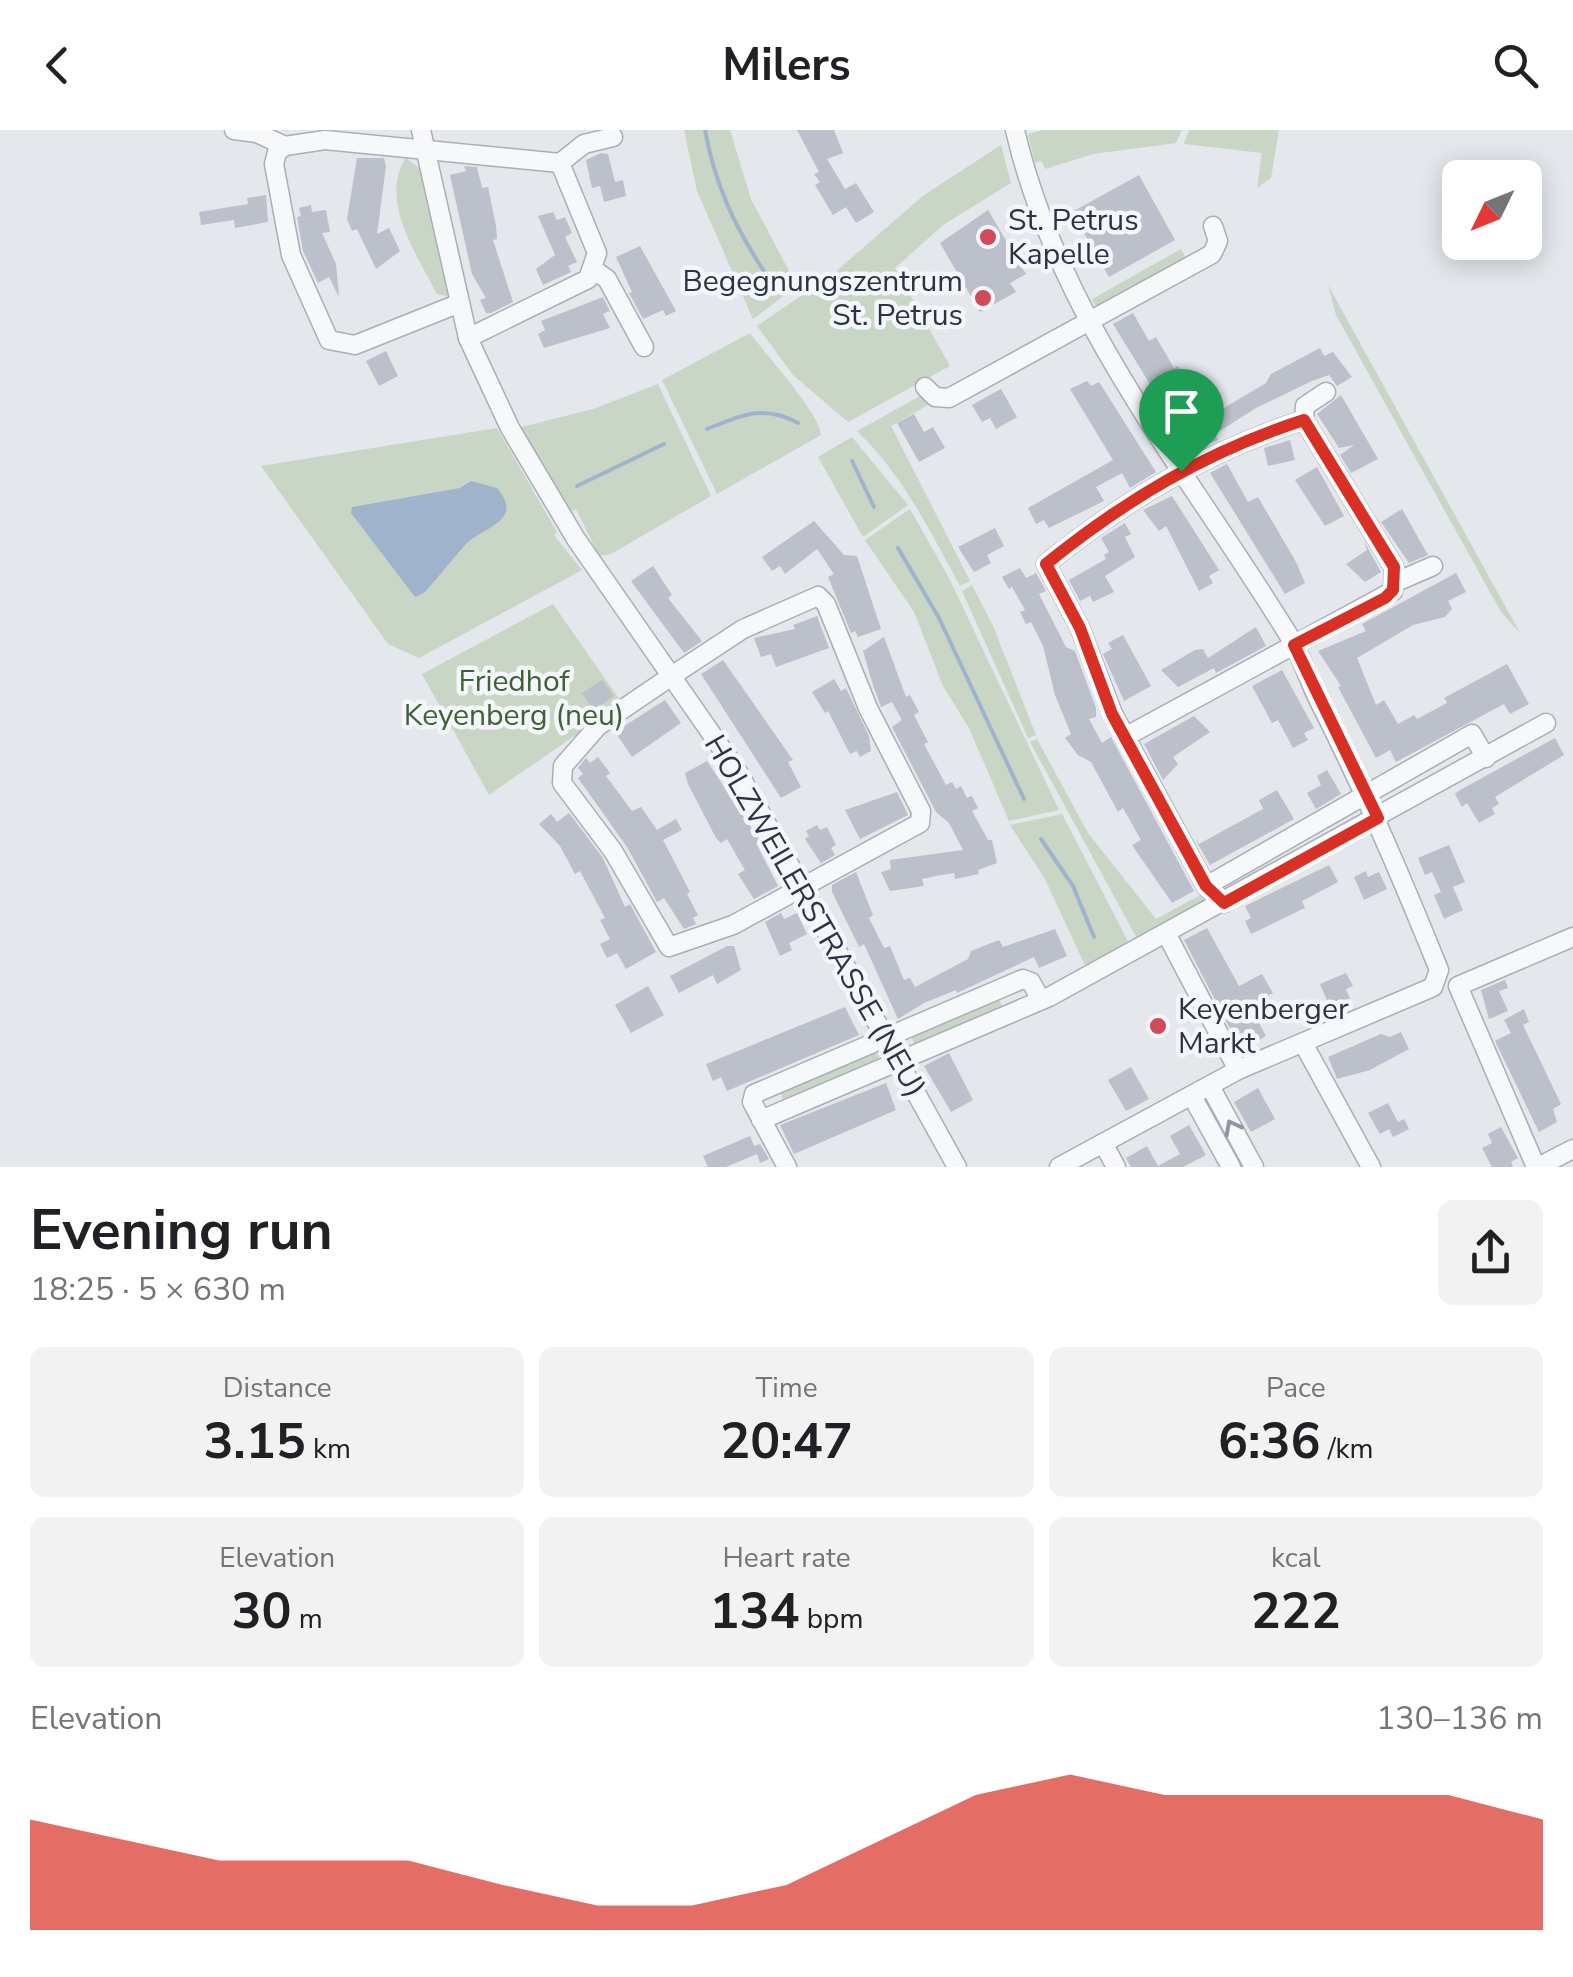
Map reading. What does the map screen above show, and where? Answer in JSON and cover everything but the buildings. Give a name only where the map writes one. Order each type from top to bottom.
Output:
[{"type":"street","points":[[234,130],[257,132],[285,146]]},
{"type":"street","name":"HOLZWEILERSTRASSE (NEU)","points":[[421,130],[468,338],[510,428],[597,571],[738,772],[804,884],[957,1167]]},
{"type":"street","points":[[1016,132],[1041,221],[1091,324],[1294,645],[1378,818],[1440,970],[1433,987],[1238,1070],[1193,1098],[1059,1167]]},
{"type":"street","points":[[460,303],[354,345],[329,340],[291,255],[274,164],[277,152],[285,146],[326,140],[560,163],[584,144],[613,136]]},
{"type":"street","points":[[468,338],[588,279],[594,270],[597,253],[560,163]]},
{"type":"street","points":[[924,387],[935,397],[949,398],[1091,324],[1212,254],[1218,241],[1213,226]]},
{"type":"street","points":[[594,270],[607,279],[644,347]]},
{"type":"street","points":[[1326,392],[1304,406],[1304,420],[1394,567],[1396,582]]},
{"type":"street","points":[[1224,903],[1206,886],[1125,737],[1080,628],[1038,560],[1112,510],[1181,471],[1248,438],[1304,420]]},
{"type":"street","points":[[1125,737],[1385,598],[1396,582],[1433,566]]},
{"type":"street","points":[[818,596],[826,604],[868,708],[921,811],[920,823],[907,832],[804,884],[733,924],[670,947],[613,851],[562,783],[563,766],[594,730],[743,629],[818,596]]},
{"type":"street","points":[[762,1120],[1045,999],[1546,723]]},
{"type":"street","points":[[1206,886],[1472,734],[1486,758]]},
{"type":"street","points":[[1166,935],[1238,1070]]},
{"type":"street","points":[[1439,980],[1458,986],[1573,937]]},
{"type":"street","points":[[787,1167],[752,1102],[754,1094],[1023,979],[1032,982],[1045,999]]},
{"type":"street","points":[[1458,986],[1537,1167],[1573,1150]]},
{"type":"street","points":[[1303,1043],[1371,1167]]},
{"type":"street","points":[[1211,1088],[1254,1167]]},
{"type":"street","points":[[1193,1098],[1231,1167]]},
{"type":"street","points":[[1103,1143],[1116,1167]]},
{"type":"green space","points":[[684,130],[730,130],[751,199],[797,286],[753,319],[697,191]]},
{"type":"green space","points":[[1043,130],[1182,130],[1176,143],[1093,154],[1045,169],[1042,161],[1035,163],[1028,134]]},
{"type":"green space","points":[[1189,130],[1279,130],[1271,178],[1257,188],[1262,153],[1184,144]]},
{"type":"green space","points":[[1001,145],[1011,183],[943,225],[895,268],[950,366],[848,422],[793,375],[757,326],[833,274],[924,195]]},
{"type":"green space","points":[[406,158],[423,171],[450,287],[447,296],[437,294],[411,246],[398,209],[396,191]]},
{"type":"green space","points":[[1181,249],[1187,261],[1098,310],[1092,299]]},
{"type":"green space","points":[[1328,285],[1520,633],[1501,612],[1336,315]]},
{"type":"green space","points":[[750,333],[803,400],[821,435],[717,494],[662,380]]},
{"type":"green space","points":[[658,384],[711,496],[611,554],[599,556],[576,509],[567,513],[518,428],[593,409]]},
{"type":"green space","points":[[922,395],[928,405],[891,426],[970,581],[960,586],[902,485],[857,431]]},
{"type":"green space","points":[[497,428],[557,532],[554,535],[582,570],[419,658],[388,644],[261,466]]},
{"type":"green space","points":[[852,437],[908,505],[863,537],[818,457]]},
{"type":"green space","points":[[910,509],[949,578],[1059,810],[1009,821],[969,728],[943,686],[914,612],[865,540]]},
{"type":"green space","points":[[972,585],[993,626],[1036,735],[1028,738],[962,591]]},
{"type":"green space","name":"Friedhof Keyenberg (neu)","points":[[553,604],[622,703],[489,795],[422,674]]},
{"type":"green space","points":[[1037,739],[1088,833],[1156,919],[1204,893],[1210,905],[1140,944],[1030,742]]},
{"type":"green space","points":[[1062,814],[1131,947],[1088,972],[1045,879],[1010,825]]},
{"type":"green space","points":[[997,995],[1004,1011],[916,1047],[909,1032]]},
{"type":"green space","points":[[875,1048],[882,1064],[785,1104],[779,1089]]},
{"type":"water","points":[[471,481],[497,488],[504,499],[504,516],[466,544],[424,593],[415,597],[351,513],[352,507],[460,488]]},
{"type":"waterway","points":[[705,130],[728,206],[767,276]]},
{"type":"waterway","points":[[707,429],[763,413],[798,423]]},
{"type":"waterway","points":[[577,486],[664,444]]},
{"type":"waterway","points":[[852,461],[874,507]]},
{"type":"waterway","points":[[898,548],[939,618],[1024,799]]},
{"type":"waterway","points":[[1041,839],[1073,886],[1094,937]]},
{"type":"place","name":"St. Petrus Kapelle","points":[[988,237]]},
{"type":"place","name":"Begegnungszentrum St. Petrus","points":[[983,298]]},
{"type":"place","name":"Keyenberger Markt","points":[[1158,1026]]},
{"type":"route","points":[[1304,420],[1394,567],[1396,582],[1385,598],[1294,645],[1378,818],[1224,903],[1206,886],[1112,714],[1080,628],[1046,564],[1112,510],[1181,471],[1248,438],[1304,420]]}]
